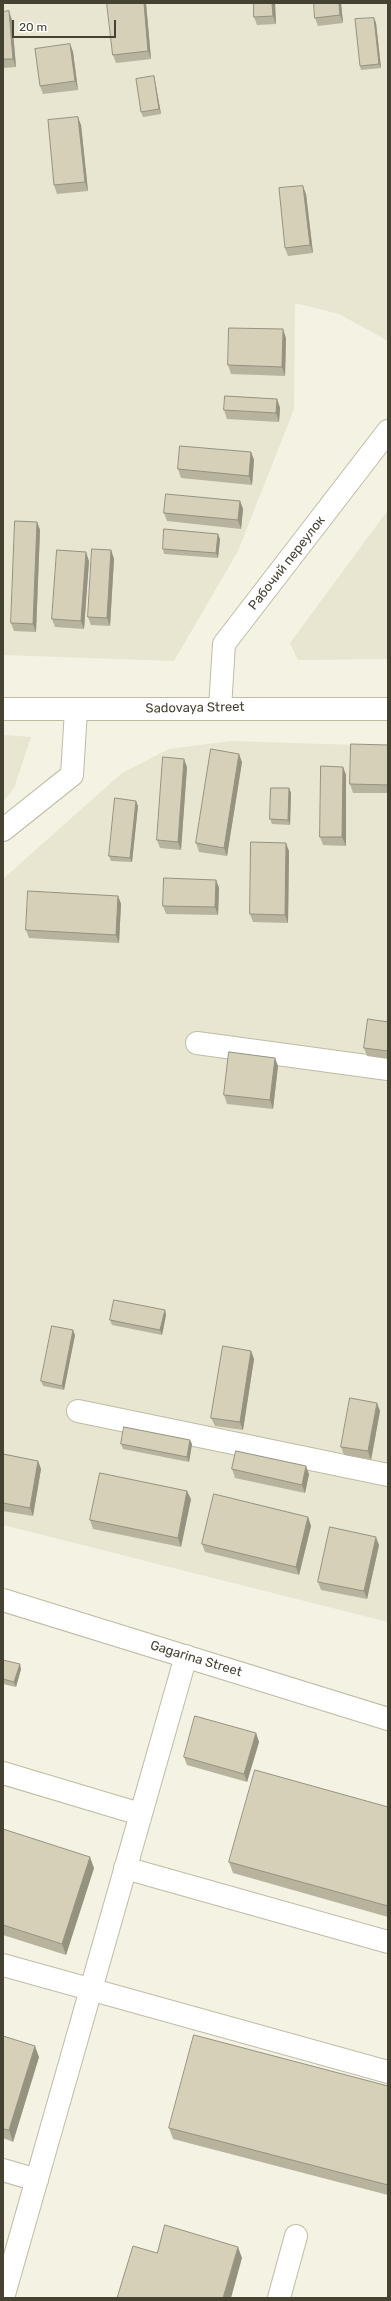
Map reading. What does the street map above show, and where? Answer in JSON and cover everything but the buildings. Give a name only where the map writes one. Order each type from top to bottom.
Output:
[{"type":"street","name":"Рабочий переулок","points":[[220,708],[224,644],[388,431]]},
{"type":"street","name":"Sadovaya Street","points":[[3,709],[388,709]]},
{"type":"street","points":[[3,830],[72,775],[76,710]]},
{"type":"street","points":[[197,1043],[388,1069]]},
{"type":"street","points":[[78,1411],[388,1475]]},
{"type":"street","name":"Gagarina Street","points":[[3,1600],[388,1719]]},
{"type":"street","points":[[3,2298],[186,1656]]},
{"type":"street","points":[[3,1773],[140,1814]]},
{"type":"street","points":[[125,1868],[388,1942]]},
{"type":"street","points":[[3,1966],[388,2072]]},
{"type":"street","points":[[3,2170],[37,2180]]},
{"type":"street","points":[[279,2298],[296,2236]]},
{"type":"shaded area","points":[[14,3],[388,3],[388,341],[339,314],[295,303],[294,409],[238,551],[174,661],[3,655],[3,5]]},
{"type":"shaded area","points":[[388,510],[388,659],[298,660],[290,643]]},
{"type":"shaded area","points":[[3,735],[31,737],[14,788],[3,802]]},
{"type":"shaded area","points":[[231,741],[388,746],[388,1622],[3,1525],[3,879],[122,773],[169,749]]}]
